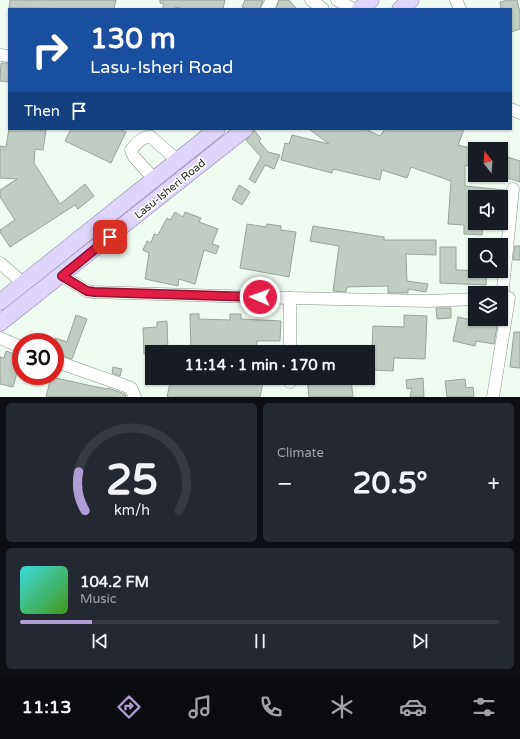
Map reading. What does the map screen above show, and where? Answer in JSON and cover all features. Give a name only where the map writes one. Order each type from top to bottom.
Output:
[{"type":"main road","points":[[361,8],[372,0]]},
{"type":"main road","points":[[401,8],[411,0]]},
{"type":"main road","name":"Lasu-Isheri Road","points":[[0,302],[155,180],[216,130]]},
{"type":"main road","name":"Lasu-Isheri Road","points":[[0,324],[62,276],[226,134],[241,130]]},
{"type":"street","points":[[311,0],[322,8]]},
{"type":"street","points":[[337,0],[351,8]]},
{"type":"street","points":[[155,180],[134,157],[131,150],[140,140],[146,136],[151,137],[178,161]]},
{"type":"street","points":[[508,298],[513,189]]},
{"type":"street","points":[[0,263],[23,283]]},
{"type":"street","points":[[62,276],[87,291],[94,292],[428,301],[468,299]]},
{"type":"street","points":[[290,298],[290,345]]},
{"type":"street","points":[[493,397],[504,326]]},
{"type":"street","points":[[0,338],[12,343]]},
{"type":"street","points":[[64,363],[130,388],[135,397]]},
{"type":"building","points":[[10,0],[116,0],[114,8],[9,8]]},
{"type":"building","points":[[160,0],[225,0],[223,8],[162,8],[164,4],[160,3]]},
{"type":"building","points":[[245,0],[263,0],[260,8],[242,7]]},
{"type":"building","points":[[279,0],[289,0],[296,8],[276,8]]},
{"type":"building","points":[[517,0],[520,13],[520,29],[512,32],[512,8],[501,8],[500,2]]},
{"type":"building","points":[[1,63],[8,63],[8,82],[0,81]]},
{"type":"building","points":[[9,130],[46,130],[43,150],[35,149],[34,163],[60,204],[85,184],[94,196],[78,209],[75,205],[10,247],[0,230],[15,220],[0,197],[0,190],[17,179],[0,178],[0,146],[6,147]]},
{"type":"building","points":[[70,130],[122,130],[126,132],[111,163],[65,141]]},
{"type":"building","points":[[254,130],[261,139],[259,141],[268,152],[280,155],[274,169],[265,165],[255,183],[249,179],[261,157],[246,140]]},
{"type":"building","points":[[310,130],[367,130],[380,136],[384,130],[464,130],[458,145],[468,147],[468,166],[465,165],[465,186],[505,190],[468,190],[468,230],[482,230],[482,235],[464,234],[464,225],[448,224],[451,181],[411,167],[407,178],[382,170],[380,180],[333,169],[332,173],[281,160],[285,143],[289,144],[292,135],[329,144]]},
{"type":"building","points":[[508,157],[520,161],[520,182],[508,178]]},
{"type":"building","points":[[239,185],[250,192],[242,205],[232,199]]},
{"type":"building","points":[[175,212],[183,217],[185,212],[201,218],[199,222],[218,229],[212,244],[219,246],[216,254],[204,250],[195,284],[179,279],[178,286],[145,279],[149,253],[143,250],[147,241],[151,243],[154,234],[158,235],[167,218],[170,220]]},
{"type":"building","points":[[247,224],[266,227],[267,224],[281,226],[281,230],[296,232],[289,277],[240,268]]},
{"type":"building","points":[[313,226],[384,237],[384,240],[436,240],[436,255],[406,254],[407,281],[428,284],[426,292],[408,289],[408,293],[388,293],[388,286],[347,287],[346,292],[333,291],[339,246],[310,241]]},
{"type":"building","points":[[515,246],[520,246],[520,260],[513,260]]},
{"type":"building","points":[[440,247],[456,247],[456,270],[468,270],[468,278],[486,278],[486,285],[440,283]]},
{"type":"building","points":[[436,308],[451,308],[451,318],[437,319]]},
{"type":"building","points":[[190,314],[199,314],[199,319],[230,320],[230,314],[241,314],[241,319],[281,321],[280,341],[257,341],[257,345],[191,345]]},
{"type":"building","points":[[76,315],[87,319],[72,359],[64,357],[64,341],[67,342]]},
{"type":"building","points":[[404,315],[427,316],[425,359],[394,358],[393,371],[375,370],[375,345],[372,345],[373,326],[404,327]]},
{"type":"building","points":[[458,317],[468,319],[468,326],[497,326],[494,344],[476,341],[475,346],[453,341]]},
{"type":"building","points":[[167,321],[168,345],[145,345],[144,354],[143,328],[157,327],[157,322]]},
{"type":"building","points":[[514,332],[520,332],[520,368],[510,367]]},
{"type":"building","points":[[6,351],[12,353],[13,387],[0,384],[0,357],[4,358]]},
{"type":"building","points":[[113,367],[122,369],[120,376],[112,373]]},
{"type":"building","points":[[423,378],[424,397],[410,397],[412,388],[407,389],[406,380]]},
{"type":"building","points":[[465,379],[466,388],[473,387],[474,397],[447,397],[445,381]]},
{"type":"building","points":[[64,380],[108,388],[125,394],[126,397],[46,397],[49,385],[64,385]]},
{"type":"building","points":[[170,385],[263,385],[260,397],[167,397]]},
{"type":"building","points":[[308,385],[352,385],[353,397],[309,397]]},
{"type":"route","points":[[110,237],[62,276],[87,291],[94,292],[260,297]]}]
